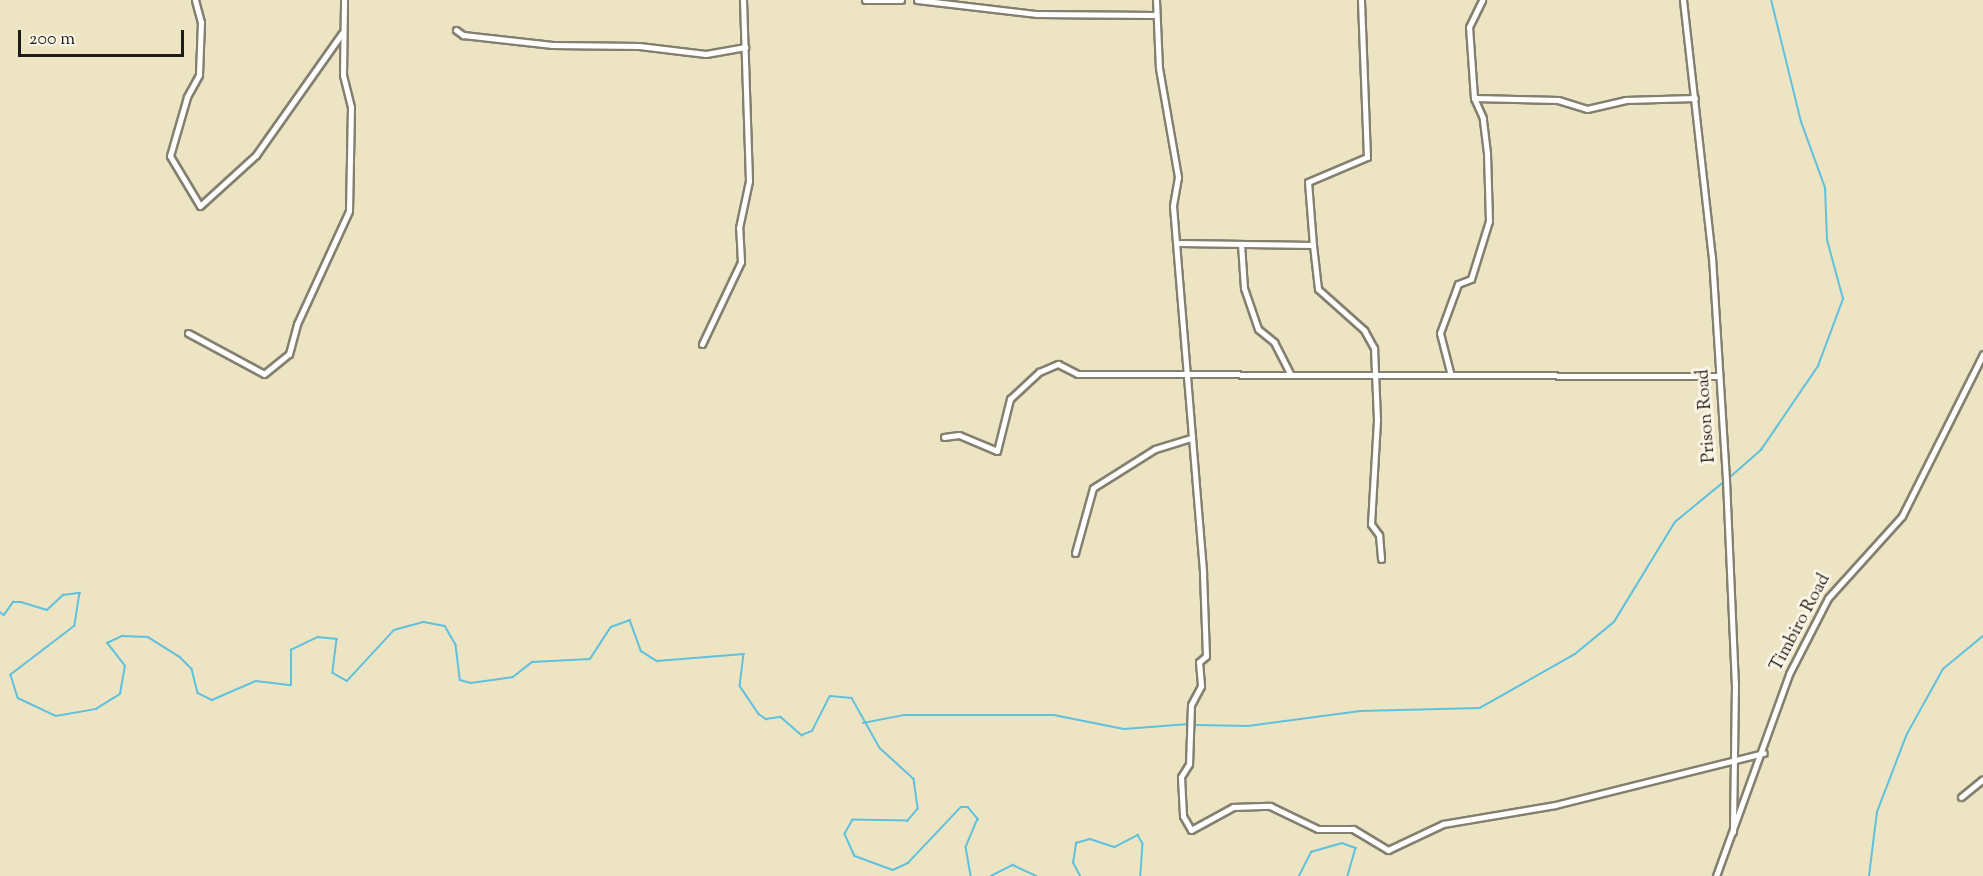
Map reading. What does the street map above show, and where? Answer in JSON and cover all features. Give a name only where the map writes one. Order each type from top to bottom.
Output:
[{"type":"street","points":[[195,0],[201,22],[199,75],[170,156],[200,206],[256,155],[342,33]]},
{"type":"street","points":[[188,333],[264,374],[289,354],[297,324],[349,211],[351,107],[342,33],[344,0]]},
{"type":"street","points":[[702,344],[741,261],[739,228],[749,181],[743,0]]},
{"type":"street","points":[[865,0],[901,0]]},
{"type":"street","points":[[917,0],[1037,14],[1154,15]]},
{"type":"street","points":[[1156,0],[1154,15],[1178,177],[1173,206],[1180,243],[1190,438],[1206,656],[1199,662],[1201,686],[1191,705],[1189,765],[1181,777],[1183,816],[1191,830],[1233,807],[1270,806],[1318,829],[1353,829],[1388,850],[1443,824],[1556,805],[1764,753]]},
{"type":"street","points":[[1361,0],[1361,109],[1367,157],[1308,182],[1318,289],[1364,330],[1377,373],[1371,524],[1379,535],[1381,559]]},
{"type":"street","points":[[1450,372],[1440,333],[1458,284],[1471,279],[1490,209],[1483,118],[1473,98],[1469,27],[1482,0]]},
{"type":"street","name":"Prison Road","points":[[1683,0],[1695,98],[1719,376],[1734,762],[1733,832]]},
{"type":"street","points":[[456,30],[463,35],[552,45],[639,46],[706,54],[745,47]]},
{"type":"street","points":[[1473,98],[1558,100],[1587,110],[1625,100],[1695,98]]},
{"type":"street","points":[[1180,243],[1313,245]]},
{"type":"street","points":[[1241,244],[1244,288],[1258,329],[1274,342],[1290,373]]},
{"type":"street","name":"Timbiro Road","points":[[1716,876],[1764,753],[1789,674],[1828,598],[1902,516],[1983,354]]},
{"type":"street","points":[[944,437],[959,435],[997,451],[1010,399],[1039,372],[1058,364],[1078,374],[1450,372],[1719,376]]},
{"type":"street","points":[[1075,553],[1093,488],[1155,449],[1190,438]]},
{"type":"street","points":[[1961,797],[1983,779]]},
{"type":"waterway","points":[[1729,478],[1761,450],[1818,366],[1843,299],[1827,240],[1825,188],[1801,122],[1771,0]]},
{"type":"waterway","points":[[1194,725],[1248,726],[1360,711],[1480,708],[1575,654],[1614,622],[1675,522],[1725,481]]},
{"type":"waterway","points":[[0,612],[4,615],[13,602],[21,602],[47,610],[63,595],[80,593],[75,626],[11,675],[18,698],[56,716],[96,709],[120,694],[125,666],[107,643],[122,636],[148,637],[179,656],[192,669],[198,693],[212,700],[256,681],[291,685],[291,650],[318,637],[337,639],[333,673],[347,681],[394,630],[424,622],[445,626],[456,645],[460,680],[471,683],[513,677],[532,662],[590,659],[611,627],[630,620],[641,651],[657,661],[744,654],[740,686],[759,714],[766,719],[781,717],[802,735],[812,731],[830,696],[852,698],[880,748],[914,779],[918,809],[908,821],[853,820],[845,834],[855,856],[893,870],[908,863],[961,807],[968,807],[978,819],[966,847],[971,876]]},
{"type":"waterway","points":[[1869,876],[1877,812],[1907,734],[1943,669],[1983,636]]},
{"type":"waterway","points":[[863,723],[904,715],[1054,715],[1124,729],[1189,724]]},
{"type":"waterway","points":[[1080,876],[1073,863],[1076,843],[1090,839],[1115,847],[1138,835],[1143,844],[1141,876]]},
{"type":"waterway","points":[[1299,876],[1311,852],[1342,843],[1356,848],[1348,876]]},
{"type":"waterway","points":[[991,876],[1013,865],[1037,876]]}]
